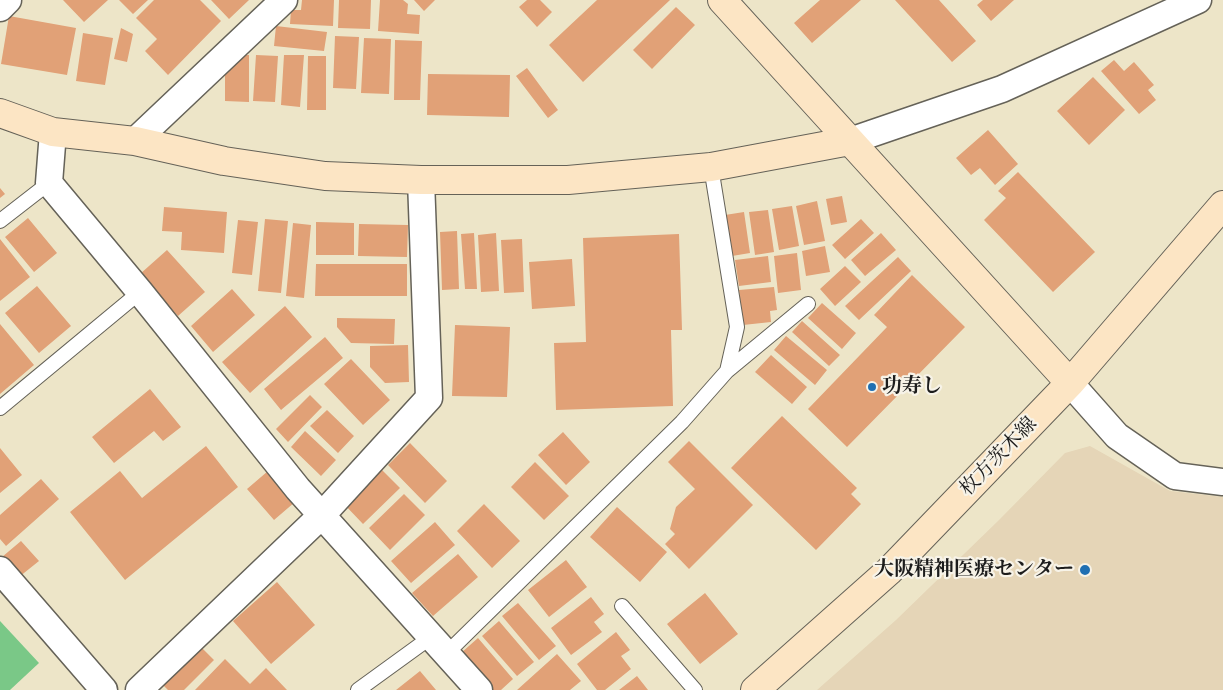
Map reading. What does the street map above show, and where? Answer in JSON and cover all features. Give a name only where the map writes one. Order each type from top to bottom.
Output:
[{"type":"street","points":[[0,8],[8,0]]},
{"type":"street","points":[[135,141],[284,0]]},
{"type":"street","points":[[722,0],[1117,436],[1175,476],[1223,482]]},
{"type":"street","points":[[0,113],[53,132],[135,141],[224,161],[325,176],[420,180],[568,180],[711,167],[850,141],[1002,89],[1198,0]]},
{"type":"street","points":[[53,132],[49,183],[140,292],[298,489],[479,690]]},
{"type":"street","points":[[139,690],[322,515],[429,398],[420,180]]},
{"type":"street","name":"枚方茨木線","points":[[756,690],[889,571],[1070,383],[1223,205]]},
{"type":"street","points":[[0,570],[104,690]]},
{"type":"lane","points":[[711,167],[736,327],[727,371]]},
{"type":"lane","points":[[0,221],[49,183]]},
{"type":"lane","points":[[0,408],[140,292]]},
{"type":"lane","points":[[358,690],[439,645],[682,422],[727,371],[808,304]]},
{"type":"lane","points":[[622,606],[695,690]]},
{"type":"shaded area","name":"大阪精神医療センター","points":[[1090,446],[1170,491],[1223,497],[1223,690],[817,690],[896,620],[1065,453]]},
{"type":"green space","points":[[0,621],[39,663],[10,690],[0,690]]},
{"type":"building","points":[[63,0],[108,0],[84,22]]},
{"type":"building","points":[[119,0],[148,0],[133,14]]},
{"type":"building","points":[[154,0],[200,0],[221,21],[168,75],[145,51],[157,39],[136,18]]},
{"type":"building","points":[[211,0],[249,0],[229,19]]},
{"type":"building","points":[[302,0],[334,0],[333,26],[290,24],[291,10],[301,10]]},
{"type":"building","points":[[339,0],[371,0],[370,29],[338,28]]},
{"type":"building","points":[[380,0],[403,0],[408,4],[407,14],[420,15],[419,34],[378,31]]},
{"type":"building","points":[[414,0],[435,0],[424,11]]},
{"type":"building","points":[[527,0],[540,0],[552,12],[537,27],[519,7]]},
{"type":"building","points":[[597,0],[670,0],[583,82],[549,45]]},
{"type":"building","points":[[820,0],[861,0],[812,43],[794,23]]},
{"type":"building","points":[[895,0],[939,0],[976,41],[952,62]]},
{"type":"building","points":[[983,0],[1014,0],[991,21],[977,5]]},
{"type":"building","points":[[676,7],[695,25],[652,69],[633,50]]},
{"type":"building","points":[[9,16],[76,28],[67,75],[1,64]]},
{"type":"building","points":[[276,26],[327,32],[324,51],[274,46]]},
{"type":"building","points":[[121,28],[133,34],[127,62],[114,59]]},
{"type":"building","points":[[83,33],[113,38],[105,85],[76,81]]},
{"type":"building","points":[[335,36],[359,37],[356,89],[333,88]]},
{"type":"building","points":[[364,38],[391,39],[389,94],[361,93]]},
{"type":"building","points":[[395,40],[422,41],[420,100],[394,100]]},
{"type":"building","points":[[239,55],[249,55],[249,102],[225,101],[225,69]]},
{"type":"building","points":[[256,55],[278,56],[275,102],[253,101]]},
{"type":"building","points":[[284,55],[304,55],[300,107],[281,105]]},
{"type":"building","points":[[308,56],[326,56],[326,110],[307,110]]},
{"type":"building","points":[[1114,60],[1124,71],[1134,62],[1154,85],[1148,90],[1156,100],[1139,114],[1101,71]]},
{"type":"building","points":[[527,68],[558,110],[548,118],[516,76]]},
{"type":"building","points":[[428,74],[510,75],[509,117],[427,115]]},
{"type":"building","points":[[1093,77],[1125,110],[1089,145],[1057,111]]},
{"type":"building","points":[[988,130],[1018,164],[995,185],[980,168],[971,175],[956,158]]},
{"type":"building","points":[[1018,172],[1095,252],[1053,292],[984,220],[1006,198],[998,191]]},
{"type":"building","points":[[0,188],[5,194],[0,198]]},
{"type":"building","points":[[842,196],[847,222],[831,225],[826,199]]},
{"type":"building","points":[[817,201],[825,241],[804,245],[796,206]]},
{"type":"building","points":[[792,206],[799,246],[779,250],[772,209]]},
{"type":"building","points":[[164,207],[227,212],[224,253],[181,250],[182,232],[162,231]]},
{"type":"building","points":[[768,210],[774,252],[755,255],[749,212]]},
{"type":"building","points":[[744,212],[750,253],[732,256],[725,215]]},
{"type":"building","points":[[28,218],[57,253],[34,272],[5,237]]},
{"type":"building","points":[[265,219],[288,221],[281,293],[258,291]]},
{"type":"building","points":[[861,219],[874,233],[845,259],[832,245]]},
{"type":"building","points":[[238,220],[258,222],[252,275],[232,273]]},
{"type":"building","points":[[316,222],[354,223],[354,255],[316,255]]},
{"type":"building","points":[[293,223],[311,225],[304,298],[286,296]]},
{"type":"building","points":[[359,224],[408,225],[407,257],[358,256]]},
{"type":"building","points":[[457,231],[459,289],[442,290],[440,232]]},
{"type":"building","points":[[474,233],[477,289],[465,289],[461,234]]},
{"type":"building","points":[[496,233],[499,291],[481,292],[478,235]]},
{"type":"building","points":[[881,233],[896,250],[865,276],[851,260]]},
{"type":"building","points":[[679,234],[682,330],[671,330],[673,406],[556,410],[554,343],[586,342],[583,238]]},
{"type":"building","points":[[0,239],[30,277],[0,301]]},
{"type":"building","points":[[522,239],[524,292],[504,293],[501,240]]},
{"type":"building","points":[[825,246],[830,272],[806,276],[802,251]]},
{"type":"building","points":[[167,250],[205,292],[178,316],[140,274]]},
{"type":"building","points":[[797,253],[801,290],[778,293],[774,256]]},
{"type":"building","points":[[768,256],[771,282],[739,286],[735,260]]},
{"type":"building","points":[[898,257],[911,271],[859,320],[845,306]]},
{"type":"building","points":[[572,259],[575,306],[532,309],[529,262]]},
{"type":"building","points":[[316,264],[407,264],[407,296],[315,296]]},
{"type":"building","points":[[845,266],[861,282],[835,306],[820,289]]},
{"type":"building","points":[[912,275],[965,327],[847,447],[808,409],[887,327],[874,315]]},
{"type":"building","points":[[37,286],[71,326],[39,353],[5,313]]},
{"type":"building","points":[[774,287],[777,310],[770,311],[771,322],[743,325],[739,290]]},
{"type":"building","points":[[232,289],[255,315],[213,352],[191,326]]},
{"type":"building","points":[[822,303],[856,333],[842,349],[808,318]]},
{"type":"building","points":[[285,306],[312,337],[250,393],[222,362]]},
{"type":"building","points":[[337,318],[395,319],[394,344],[351,343],[337,327]]},
{"type":"building","points":[[802,321],[840,355],[829,366],[792,332]]},
{"type":"building","points":[[0,324],[34,365],[0,394]]},
{"type":"building","points":[[455,325],[510,327],[507,397],[452,396]]},
{"type":"building","points":[[786,336],[827,370],[815,385],[774,350]]},
{"type":"building","points":[[325,337],[343,358],[281,410],[264,389]]},
{"type":"building","points":[[408,345],[409,382],[385,383],[370,367],[370,346]]},
{"type":"building","points":[[771,355],[807,387],[792,404],[755,372]]},
{"type":"building","points":[[351,359],[390,400],[363,425],[324,384]]},
{"type":"building","points":[[150,389],[181,427],[163,441],[154,431],[114,463],[92,437]]},
{"type":"building","points":[[310,395],[322,407],[288,442],[276,429]]},
{"type":"building","points":[[327,410],[354,436],[338,453],[310,426]]},
{"type":"building","points":[[782,416],[857,488],[851,494],[861,504],[816,550],[731,468]]},
{"type":"building","points":[[305,431],[336,460],[321,476],[291,447]]},
{"type":"building","points":[[563,432],[590,462],[566,485],[538,455]]},
{"type":"building","points":[[689,441],[753,505],[689,569],[665,544],[675,534],[670,529],[676,507],[695,489],[668,462]]},
{"type":"building","points":[[410,443],[447,481],[425,503],[388,465]]},
{"type":"building","points":[[206,446],[238,487],[125,580],[70,512],[120,471],[142,498]]},
{"type":"building","points":[[0,448],[22,475],[0,493]]},
{"type":"building","points":[[535,462],[569,496],[544,520],[511,487]]},
{"type":"building","points":[[378,466],[400,488],[363,524],[342,502]]},
{"type":"building","points":[[268,471],[295,502],[274,520],[247,489]]},
{"type":"building","points":[[41,479],[59,499],[6,546],[0,539],[0,515]]},
{"type":"building","points":[[404,494],[425,515],[390,550],[369,528]]},
{"type":"building","points":[[484,504],[520,541],[492,568],[457,531]]},
{"type":"building","points":[[617,507],[667,552],[640,582],[590,537]]},
{"type":"building","points":[[435,522],[455,545],[411,583],[391,561]]},
{"type":"building","points":[[21,541],[39,561],[19,577],[2,557]]},
{"type":"building","points":[[458,554],[478,577],[433,616],[412,593]]},
{"type":"building","points":[[566,560],[587,587],[549,617],[528,590]]},
{"type":"building","points":[[277,582],[315,625],[271,664],[233,621]]},
{"type":"building","points":[[705,593],[738,634],[700,664],[667,624]]},
{"type":"building","points":[[591,597],[604,614],[594,622],[602,632],[571,655],[551,628]]},
{"type":"building","points":[[518,603],[556,646],[539,660],[502,616]]},
{"type":"building","points":[[499,621],[534,662],[517,676],[482,636]]},
{"type":"building","points":[[616,632],[630,650],[621,656],[631,669],[605,690],[597,690],[577,664]]},
{"type":"building","points":[[478,638],[513,679],[501,690],[493,690],[461,653]]},
{"type":"building","points":[[200,646],[214,660],[184,690],[168,690],[162,684]]},
{"type":"building","points":[[557,654],[581,681],[570,690],[517,690]]},
{"type":"building","points":[[225,659],[250,684],[266,668],[287,690],[195,690]]},
{"type":"building","points":[[420,671],[436,690],[396,690]]},
{"type":"building","points":[[637,676],[648,690],[619,690]]},
{"type":"place","name":"功寿し","points":[[872,387]]},
{"type":"place","name":"大阪精神医療センター","points":[[1085,570]]}]
